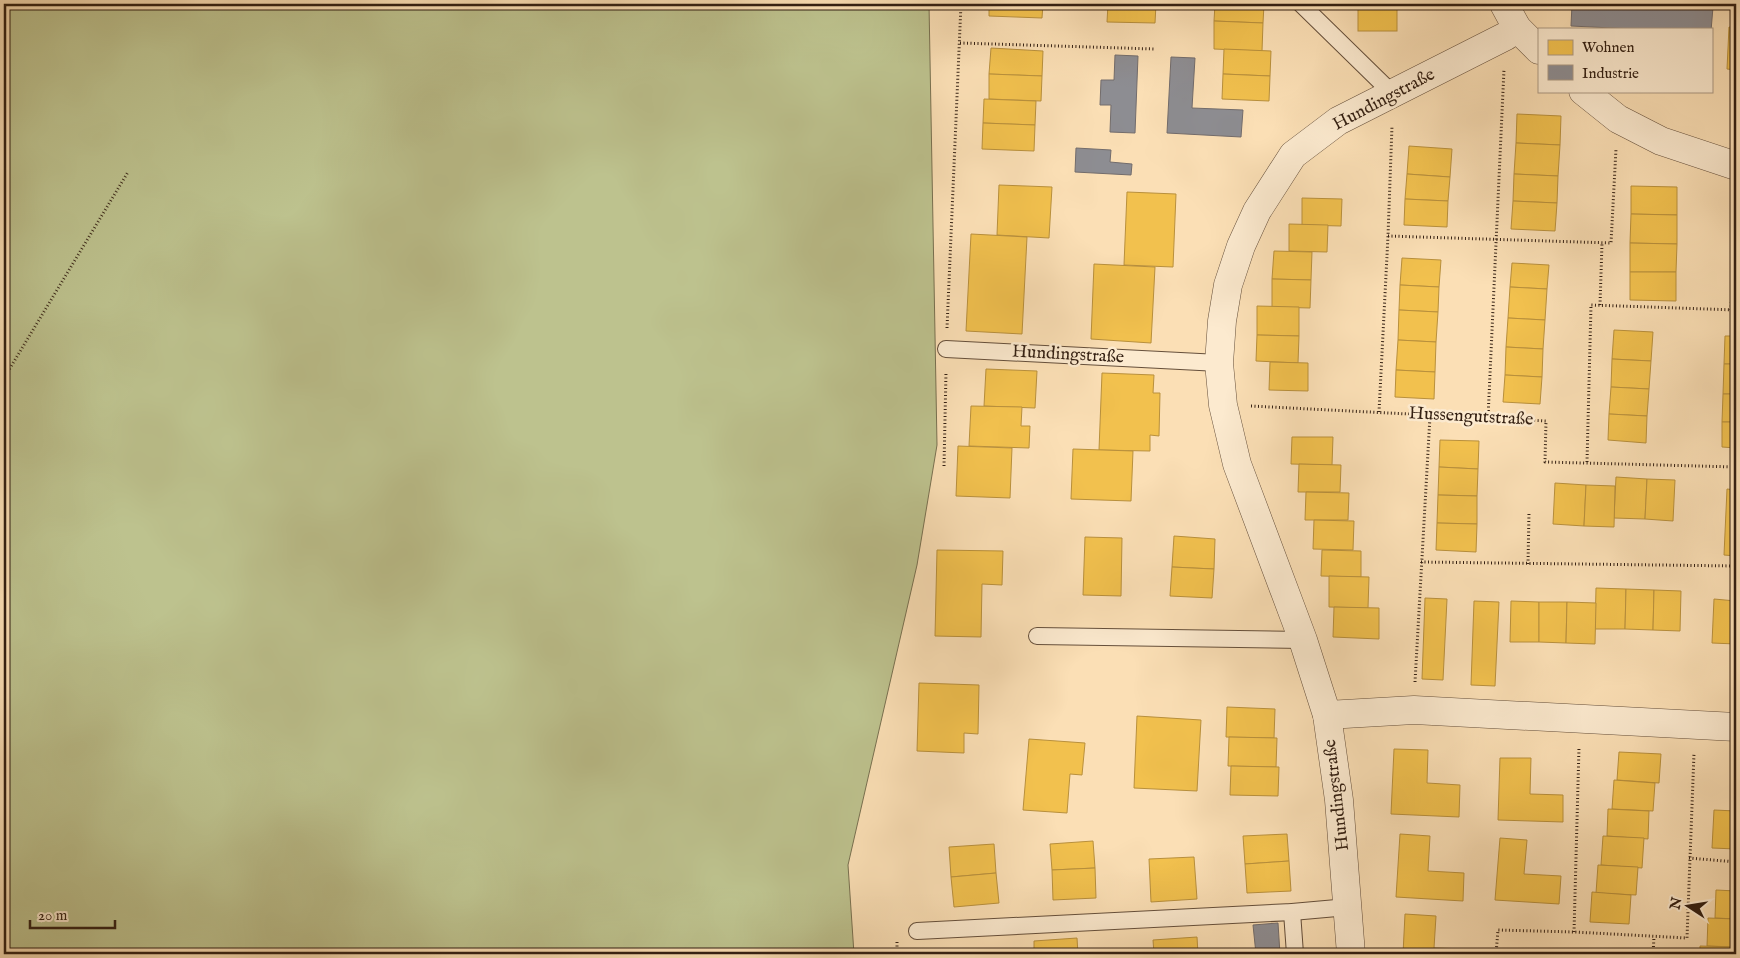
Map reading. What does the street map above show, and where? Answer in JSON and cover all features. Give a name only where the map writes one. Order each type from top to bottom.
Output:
[{"type":"street","points":[[1504,4],[1511,32],[1538,49]]},
{"type":"street","name":"Hundingstraße","points":[[1351,954],[1339,800],[1327,715],[1303,640],[1237,464],[1223,405],[1219,363],[1222,321],[1228,285],[1256,210],[1293,155],[1338,121],[1511,32]]},
{"type":"street","points":[[1584,92],[1618,119],[1661,141],[1736,166]]},
{"type":"street","points":[[1327,715],[1414,710],[1736,727]]},
{"type":"lane","points":[[1301,4],[1393,94]]},
{"type":"lane","name":"Hundingstraße","points":[[946,349],[1219,363]]},
{"type":"lane","points":[[1037,636],[1303,640]]},
{"type":"lane","points":[[917,931],[1292,912],[1348,907]]},
{"type":"lane","points":[[1292,912],[1295,954]]},
{"type":"path","points":[[944,466],[946,349],[961,4]]},
{"type":"path","points":[[1488,418],[1496,238],[1511,32]]},
{"type":"path","points":[[960,43],[1154,49]]},
{"type":"path","points":[[1379,412],[1393,94]]},
{"type":"path","points":[[1388,236],[1611,243],[1618,119]]},
{"type":"path","points":[[4,378],[128,172]]},
{"type":"path","points":[[1731,310],[1736,189]]},
{"type":"path","points":[[1600,305],[1602,243]]},
{"type":"path","points":[[1587,462],[1591,305],[1736,310]]},
{"type":"path","name":"Hussengutstraße","points":[[1223,405],[1546,421],[1545,462],[1736,467]]},
{"type":"path","points":[[1414,710],[1430,416]]},
{"type":"path","points":[[1528,564],[1530,512]]},
{"type":"path","points":[[1421,562],[1736,566]]},
{"type":"path","points":[[1574,932],[1580,719]]},
{"type":"path","points":[[1496,954],[1498,930],[1687,938],[1696,725]]},
{"type":"path","points":[[1689,858],[1736,862]]},
{"type":"path","points":[[1653,954],[1654,937]]},
{"type":"green space","points":[[4,4],[929,4],[937,445],[917,565],[848,865],[854,954],[4,954]]},
{"type":"building: Wohnen","points":[[989,4],[1043,4],[1042,18],[989,16]]},
{"type":"building: Wohnen","points":[[1108,4],[1156,4],[1155,23],[1107,22]]},
{"type":"building: Wohnen","points":[[1215,4],[1264,4],[1263,23],[1214,21]]},
{"type":"building: Wohnen","points":[[1358,4],[1397,4],[1397,31],[1358,31]]},
{"type":"building: Wohnen","points":[[1214,21],[1263,23],[1262,51],[1214,49]]},
{"type":"building: Wohnen","points":[[1729,27],[1736,28],[1736,70],[1727,69]]},
{"type":"building: Wohnen","points":[[991,48],[1043,51],[1042,76],[989,74]]},
{"type":"building: Wohnen","points":[[1224,49],[1271,51],[1270,76],[1223,74]]},
{"type":"building: Wohnen","points":[[989,74],[1042,76],[1041,101],[989,99]]},
{"type":"building: Wohnen","points":[[1223,74],[1270,76],[1269,101],[1222,99]]},
{"type":"building: Wohnen","points":[[984,99],[1036,101],[1035,125],[983,123]]},
{"type":"building: Wohnen","points":[[1517,114],[1561,116],[1560,145],[1516,143]]},
{"type":"building: Wohnen","points":[[983,123],[1035,125],[1034,151],[982,149]]},
{"type":"building: Wohnen","points":[[1516,143],[1560,145],[1558,176],[1514,174]]},
{"type":"building: Wohnen","points":[[1409,146],[1452,149],[1450,177],[1407,174]]},
{"type":"building: Wohnen","points":[[1407,174],[1450,177],[1448,201],[1405,199]]},
{"type":"building: Wohnen","points":[[1514,174],[1558,176],[1557,203],[1513,201]]},
{"type":"building: Wohnen","points":[[999,185],[1052,187],[1049,238],[997,235]]},
{"type":"building: Wohnen","points":[[1631,186],[1677,187],[1677,215],[1631,214]]},
{"type":"building: Wohnen","points":[[1127,192],[1176,194],[1173,267],[1124,265]]},
{"type":"building: Wohnen","points":[[1302,198],[1342,199],[1341,226],[1302,225]]},
{"type":"building: Wohnen","points":[[1405,199],[1448,201],[1447,227],[1404,225]]},
{"type":"building: Wohnen","points":[[1513,201],[1557,203],[1555,231],[1511,229]]},
{"type":"building: Wohnen","points":[[1631,214],[1677,215],[1677,244],[1630,243]]},
{"type":"building: Wohnen","points":[[1289,224],[1328,225],[1327,252],[1289,251]]},
{"type":"building: Wohnen","points":[[971,234],[1027,237],[1022,334],[966,331]]},
{"type":"building: Wohnen","points":[[1630,243],[1677,244],[1676,272],[1630,272]]},
{"type":"building: Wohnen","points":[[1274,251],[1312,252],[1311,280],[1272,279]]},
{"type":"building: Wohnen","points":[[1402,258],[1441,260],[1439,287],[1400,285]]},
{"type":"building: Wohnen","points":[[1512,263],[1549,265],[1547,289],[1510,287]]},
{"type":"building: Wohnen","points":[[1094,264],[1155,267],[1151,343],[1091,339]]},
{"type":"building: Wohnen","points":[[1630,272],[1676,272],[1676,301],[1630,300]]},
{"type":"building: Wohnen","points":[[1272,279],[1311,280],[1310,308],[1272,307]]},
{"type":"building: Wohnen","points":[[1400,285],[1439,287],[1438,312],[1399,310]]},
{"type":"building: Wohnen","points":[[1510,287],[1547,289],[1545,320],[1508,318]]},
{"type":"building: Wohnen","points":[[1257,306],[1299,307],[1299,336],[1257,335]]},
{"type":"building: Wohnen","points":[[1399,310],[1438,312],[1436,342],[1398,340]]},
{"type":"building: Wohnen","points":[[1508,318],[1545,320],[1543,349],[1506,347]]},
{"type":"building: Wohnen","points":[[1614,330],[1653,332],[1651,361],[1612,359]]},
{"type":"building: Wohnen","points":[[1257,335],[1299,336],[1298,363],[1256,361]]},
{"type":"building: Wohnen","points":[[1725,336],[1736,336],[1736,364],[1724,364]]},
{"type":"building: Wohnen","points":[[1398,340],[1436,342],[1435,372],[1396,370]]},
{"type":"building: Wohnen","points":[[1506,347],[1543,349],[1542,377],[1505,375]]},
{"type":"building: Wohnen","points":[[1612,359],[1651,361],[1649,389],[1611,387]]},
{"type":"building: Wohnen","points":[[1270,362],[1308,363],[1308,391],[1269,390]]},
{"type":"building: Wohnen","points":[[1724,364],[1736,364],[1736,394],[1723,394]]},
{"type":"building: Wohnen","points":[[986,369],[1037,371],[1035,408],[984,406]]},
{"type":"building: Wohnen","points":[[1396,370],[1435,372],[1434,399],[1395,397]]},
{"type":"building: Wohnen","points":[[1102,373],[1154,375],[1153,393],[1160,393],[1159,436],[1150,435],[1150,451],[1099,450]]},
{"type":"building: Wohnen","points":[[1505,375],[1542,377],[1540,404],[1503,402]]},
{"type":"building: Wohnen","points":[[1611,387],[1649,389],[1647,416],[1609,414]]},
{"type":"building: Wohnen","points":[[1723,394],[1736,394],[1736,422],[1722,422]]},
{"type":"building: Wohnen","points":[[971,406],[1022,407],[1021,426],[1030,426],[1029,448],[969,446]]},
{"type":"building: Wohnen","points":[[1609,414],[1647,416],[1646,443],[1608,440]]},
{"type":"building: Wohnen","points":[[1722,422],[1736,422],[1736,448],[1722,447]]},
{"type":"building: Wohnen","points":[[1292,437],[1333,437],[1332,465],[1291,464]]},
{"type":"building: Wohnen","points":[[1440,440],[1479,441],[1478,469],[1439,467]]},
{"type":"building: Wohnen","points":[[958,446],[1012,448],[1010,498],[956,496]]},
{"type":"building: Wohnen","points":[[1073,449],[1133,451],[1131,501],[1071,499]]},
{"type":"building: Wohnen","points":[[1299,464],[1341,465],[1340,492],[1298,492]]},
{"type":"building: Wohnen","points":[[1439,467],[1478,469],[1477,496],[1438,495]]},
{"type":"building: Wohnen","points":[[1616,477],[1647,479],[1645,519],[1614,518]]},
{"type":"building: Wohnen","points":[[1647,479],[1675,480],[1673,521],[1645,519]]},
{"type":"building: Wohnen","points":[[1555,483],[1586,485],[1584,526],[1553,524]]},
{"type":"building: Wohnen","points":[[1586,485],[1615,486],[1614,527],[1584,526]]},
{"type":"building: Wohnen","points":[[1727,489],[1736,490],[1736,556],[1724,555]]},
{"type":"building: Wohnen","points":[[1306,492],[1349,493],[1348,520],[1305,520]]},
{"type":"building: Wohnen","points":[[1438,495],[1477,496],[1477,524],[1437,523]]},
{"type":"building: Wohnen","points":[[1314,520],[1354,521],[1353,550],[1313,549]]},
{"type":"building: Wohnen","points":[[1437,523],[1477,524],[1476,552],[1436,550]]},
{"type":"building: Wohnen","points":[[1174,536],[1215,539],[1214,569],[1172,567]]},
{"type":"building: Wohnen","points":[[1085,537],[1122,538],[1121,596],[1083,595]]},
{"type":"building: Wohnen","points":[[937,550],[1003,551],[1002,585],[982,584],[981,637],[935,636]]},
{"type":"building: Wohnen","points":[[1322,550],[1361,551],[1361,577],[1321,576]]},
{"type":"building: Wohnen","points":[[1172,567],[1214,569],[1212,598],[1170,596]]},
{"type":"building: Wohnen","points":[[1329,576],[1369,577],[1368,608],[1329,607]]},
{"type":"building: Wohnen","points":[[1596,588],[1626,589],[1625,629],[1595,629]]},
{"type":"building: Wohnen","points":[[1626,589],[1654,590],[1653,630],[1625,629]]},
{"type":"building: Wohnen","points":[[1654,590],[1681,591],[1680,631],[1653,630]]},
{"type":"building: Wohnen","points":[[1425,598],[1447,599],[1443,680],[1422,679]]},
{"type":"building: Wohnen","points":[[1714,599],[1736,601],[1736,644],[1712,643]]},
{"type":"building: Wohnen","points":[[1474,601],[1499,602],[1495,686],[1471,685]]},
{"type":"building: Wohnen","points":[[1511,601],[1539,602],[1539,642],[1510,642]]},
{"type":"building: Wohnen","points":[[1539,602],[1567,602],[1566,643],[1539,642]]},
{"type":"building: Wohnen","points":[[1567,602],[1596,603],[1595,644],[1566,643]]},
{"type":"building: Wohnen","points":[[1334,607],[1379,608],[1379,639],[1333,637]]},
{"type":"building: Wohnen","points":[[919,683],[979,685],[978,734],[964,733],[964,753],[917,751]]},
{"type":"building: Wohnen","points":[[1227,707],[1275,709],[1274,738],[1226,737]]},
{"type":"building: Wohnen","points":[[1137,716],[1201,720],[1197,791],[1134,788]]},
{"type":"building: Wohnen","points":[[1229,737],[1277,738],[1276,767],[1228,766]]},
{"type":"building: Wohnen","points":[[1029,739],[1085,743],[1082,775],[1070,774],[1067,813],[1023,810]]},
{"type":"building: Wohnen","points":[[1394,749],[1428,750],[1427,783],[1460,785],[1459,817],[1391,814]]},
{"type":"building: Wohnen","points":[[1619,752],[1661,754],[1659,783],[1617,780]]},
{"type":"building: Wohnen","points":[[1500,758],[1531,758],[1530,794],[1563,795],[1563,822],[1498,820]]},
{"type":"building: Wohnen","points":[[1231,766],[1279,767],[1278,796],[1230,795]]},
{"type":"building: Wohnen","points":[[1614,780],[1655,783],[1653,811],[1612,809]]},
{"type":"building: Wohnen","points":[[1608,809],[1649,811],[1648,839],[1607,836]]},
{"type":"building: Wohnen","points":[[1714,810],[1736,811],[1736,849],[1712,848]]},
{"type":"building: Wohnen","points":[[1287,834],[1289,861],[1245,864],[1243,836]]},
{"type":"building: Wohnen","points":[[1400,834],[1430,836],[1428,871],[1464,873],[1463,901],[1396,897]]},
{"type":"building: Wohnen","points":[[1603,836],[1644,838],[1642,868],[1601,865]]},
{"type":"building: Wohnen","points":[[1500,838],[1527,840],[1524,874],[1561,876],[1559,904],[1495,900]]},
{"type":"building: Wohnen","points":[[1093,841],[1095,868],[1052,870],[1050,844]]},
{"type":"building: Wohnen","points":[[994,844],[996,873],[951,877],[949,847]]},
{"type":"building: Wohnen","points":[[1194,857],[1197,899],[1151,902],[1149,859]]},
{"type":"building: Wohnen","points":[[1289,861],[1291,891],[1247,893],[1245,864]]},
{"type":"building: Wohnen","points":[[1598,865],[1638,867],[1636,895],[1596,893]]},
{"type":"building: Wohnen","points":[[1095,868],[1096,898],[1053,900],[1052,870]]},
{"type":"building: Wohnen","points":[[996,873],[999,903],[954,907],[951,877]]},
{"type":"building: Wohnen","points":[[1716,890],[1736,891],[1736,919],[1715,918]]},
{"type":"building: Wohnen","points":[[1592,892],[1631,895],[1629,924],[1590,922]]},
{"type":"building: Wohnen","points":[[1405,914],[1436,916],[1434,948],[1469,949],[1469,954],[1403,954]]},
{"type":"building: Wohnen","points":[[1708,918],[1736,919],[1736,947],[1707,946]]},
{"type":"building: Wohnen","points":[[1197,937],[1198,954],[1154,954],[1153,940]]},
{"type":"building: Wohnen","points":[[1077,938],[1078,954],[1034,954],[1034,941]]},
{"type":"building: Wohnen","points":[[1700,946],[1736,947],[1736,954],[1700,954]]},
{"type":"building: Wohnen","points":[[960,951],[961,954],[913,954]]},
{"type":"building: Industrie","points":[[1572,4],[1713,7],[1711,28],[1571,26]]},
{"type":"building: Industrie","points":[[1115,55],[1138,56],[1135,133],[1110,132],[1111,105],[1100,105],[1101,80],[1114,80]]},
{"type":"building: Industrie","points":[[1171,57],[1195,58],[1192,108],[1243,110],[1241,137],[1167,133]]},
{"type":"building: Industrie","points":[[1076,148],[1111,150],[1110,162],[1132,164],[1131,175],[1075,172]]},
{"type":"building: Industrie","points":[[1278,923],[1280,954],[1256,954],[1253,925]]}]
